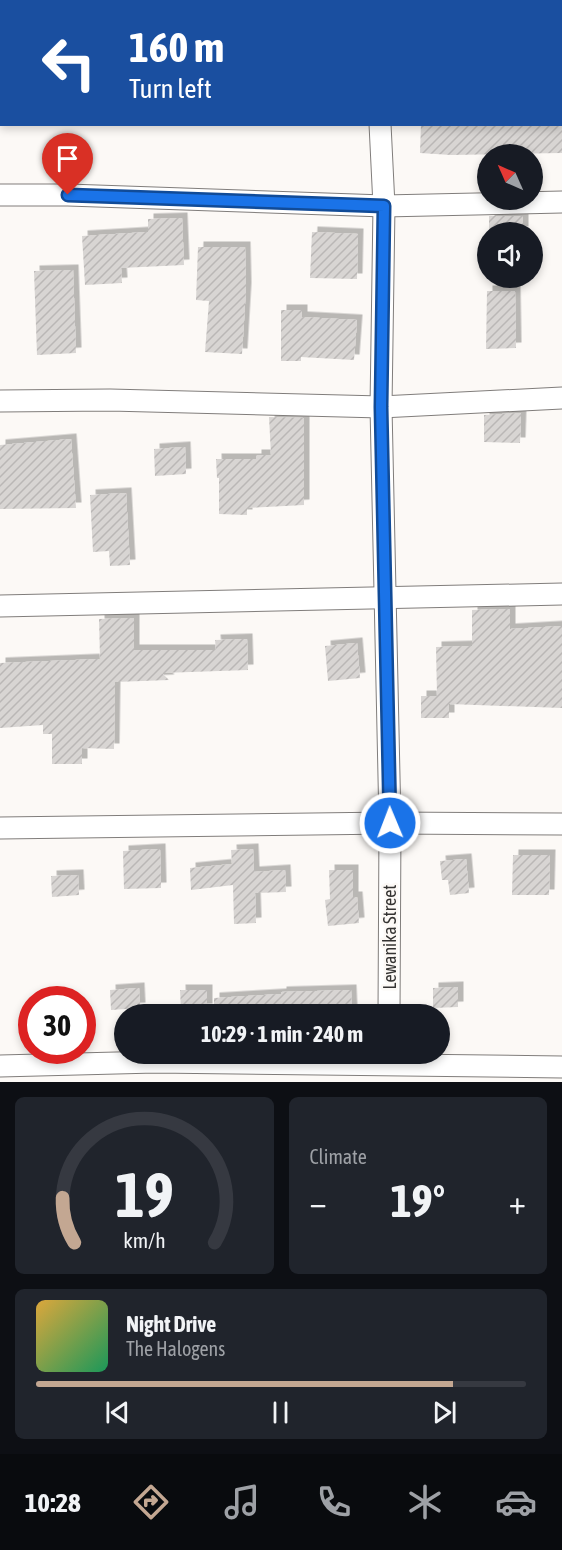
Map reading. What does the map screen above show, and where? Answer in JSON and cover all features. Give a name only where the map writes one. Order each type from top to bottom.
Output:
[{"type":"street","name":"Lewanika Street","points":[[380,126],[384,206],[381,407],[390,823],[389,1004]]},
{"type":"street","points":[[0,195],[68,195],[384,206],[562,201]]},
{"type":"street","points":[[0,401],[110,400],[381,407],[562,398]]},
{"type":"street","points":[[0,606],[562,594]]},
{"type":"street","points":[[0,828],[390,823],[562,824]]},
{"type":"street","points":[[0,1066],[154,1072],[389,1066],[562,1067]]},
{"type":"building","points":[[421,126],[562,126],[562,153],[543,153],[543,144],[477,144],[477,155],[420,153]]},
{"type":"building","points":[[489,216],[523,216],[523,222],[489,222]]},
{"type":"building","points":[[182,218],[184,265],[121,268],[122,283],[85,285],[82,236],[148,232],[148,219]]},
{"type":"building","points":[[312,232],[358,234],[357,279],[310,278]]},
{"type":"building","points":[[198,247],[245,247],[246,288],[242,354],[205,352],[209,301],[196,300]]},
{"type":"building","points":[[73,270],[76,353],[37,355],[34,271]]},
{"type":"building","points":[[487,291],[515,291],[516,348],[486,349]]},
{"type":"building","points":[[281,310],[302,310],[302,317],[357,320],[354,360],[301,357],[301,361],[281,361]]},
{"type":"building","points":[[521,413],[520,443],[484,442],[484,415]]},
{"type":"building","points":[[269,417],[304,418],[304,505],[247,508],[247,515],[219,514],[219,478],[217,478],[216,459],[256,459],[256,455],[271,455]]},
{"type":"building","points":[[71,439],[76,508],[0,509],[0,445]]},
{"type":"building","points":[[185,447],[186,474],[155,476],[154,449]]},
{"type":"building","points":[[126,493],[130,565],[110,566],[109,551],[93,552],[90,495]]},
{"type":"building","points":[[510,609],[510,629],[562,626],[562,708],[449,704],[449,718],[421,718],[421,696],[437,696],[436,647],[472,646],[472,610]]},
{"type":"building","points":[[134,618],[134,650],[216,650],[215,640],[247,639],[248,670],[162,673],[169,680],[115,682],[114,749],[82,748],[82,764],[52,764],[52,734],[43,734],[43,725],[0,728],[0,663],[100,659],[99,619]]},
{"type":"building","points":[[357,643],[360,678],[328,681],[325,646]]},
{"type":"building","points":[[160,849],[161,888],[124,889],[123,851]]},
{"type":"building","points":[[253,849],[254,872],[285,870],[286,892],[255,893],[256,923],[234,924],[233,885],[191,890],[190,868],[232,864],[231,850]]},
{"type":"building","points":[[513,855],[550,855],[549,895],[512,895]]},
{"type":"building","points":[[466,859],[469,893],[450,895],[448,880],[442,880],[440,861]]},
{"type":"building","points":[[329,870],[353,870],[353,897],[357,897],[359,923],[328,926],[325,900],[330,899]]},
{"type":"building","points":[[78,875],[79,895],[52,897],[51,876]]},
{"type":"building","points":[[458,987],[458,1007],[450,1007],[450,1004],[433,1004],[433,988]]},
{"type":"building","points":[[139,988],[140,1004],[114,1004],[114,1010],[111,1010],[110,990]]},
{"type":"building","points":[[180,990],[207,990],[207,1004],[181,1004]]},
{"type":"building","points":[[351,990],[352,1004],[214,1004],[214,998],[281,994],[281,992]]},
{"type":"route","points":[[68,195],[384,206],[381,407],[390,823]]}]
